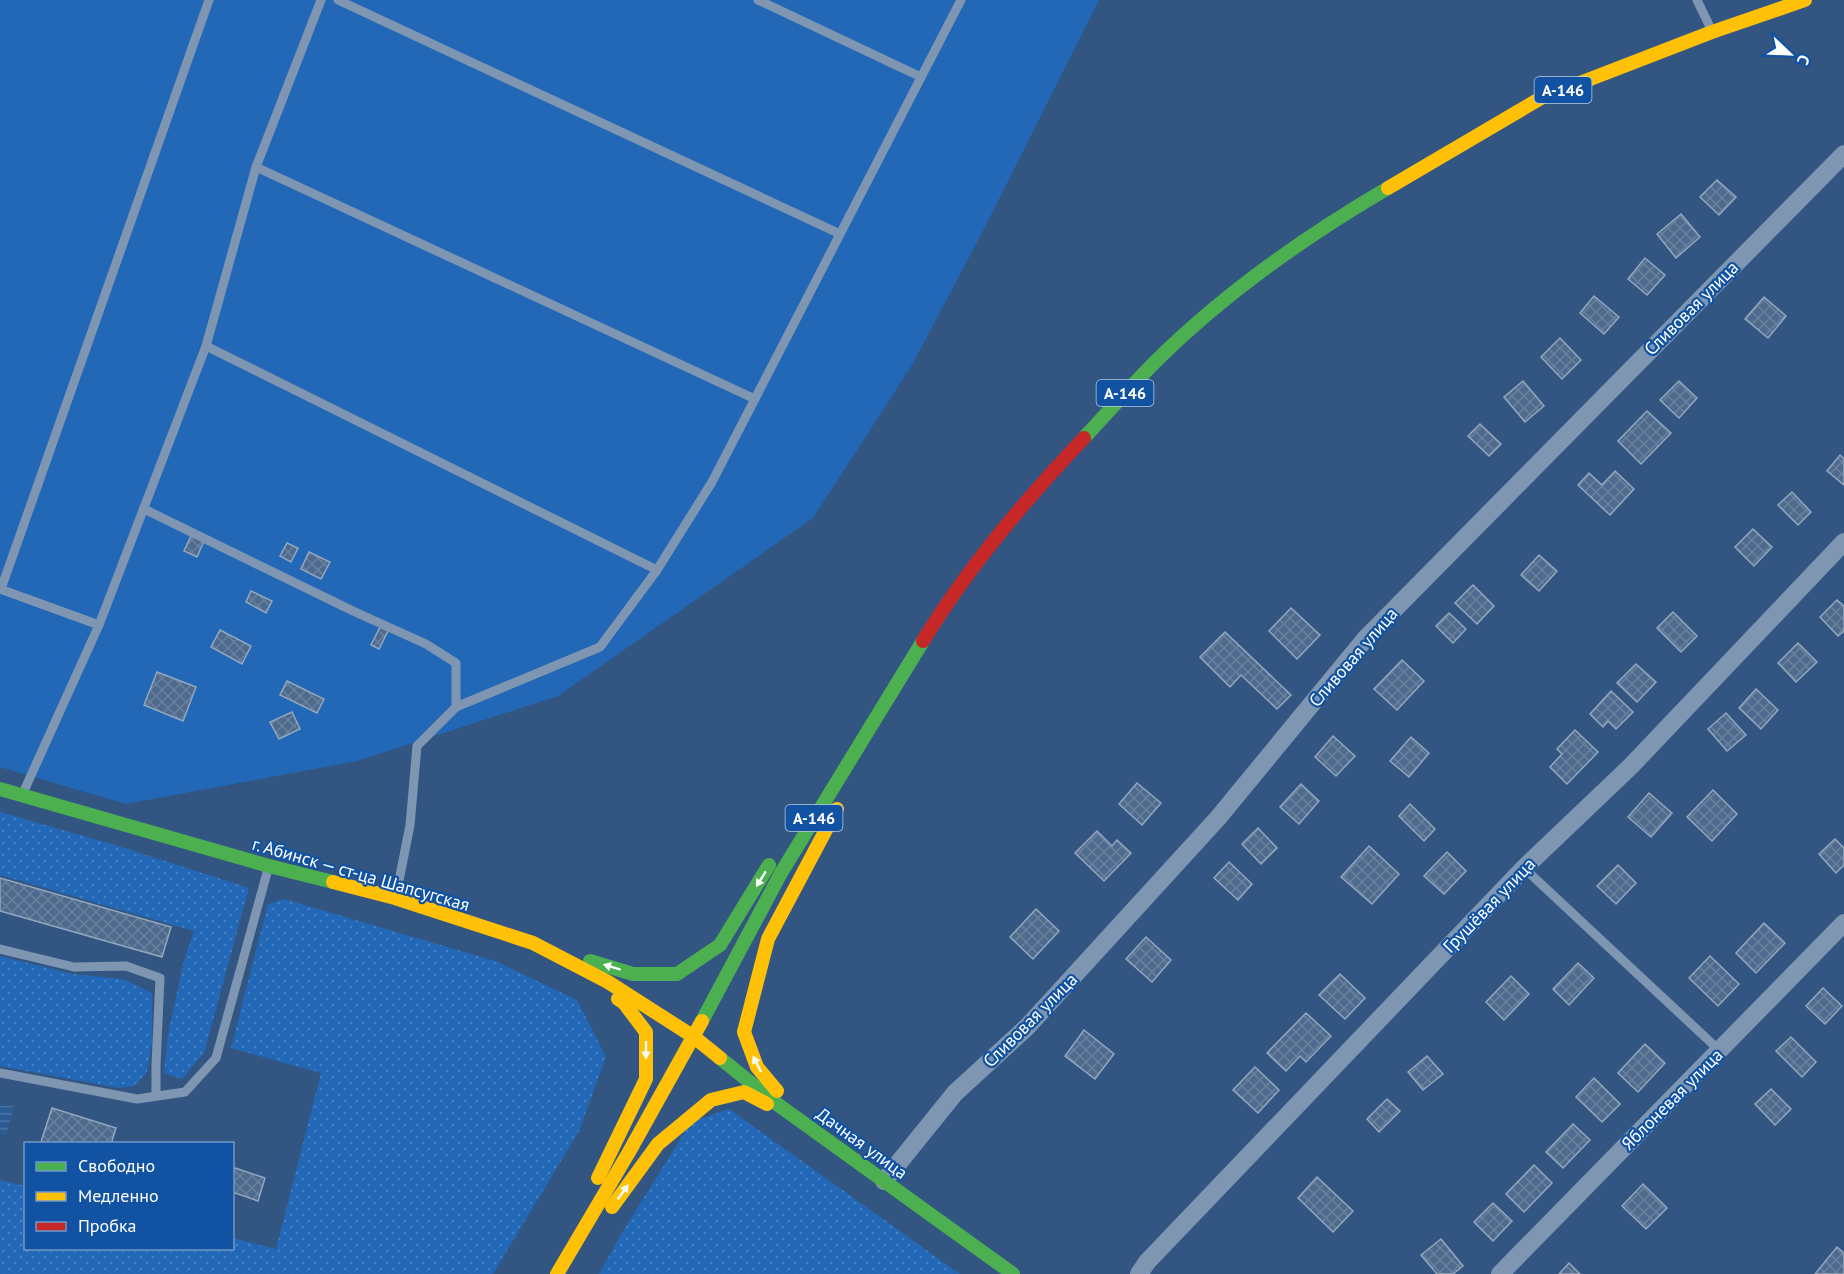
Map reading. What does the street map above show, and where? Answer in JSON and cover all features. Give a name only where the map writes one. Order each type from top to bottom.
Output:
[{"type":"main road","name":"А-146","points":[[557,1274],[694,1038],[781,873],[945,604],[1035,490],[1156,360],[1229,296],[1338,217],[1541,98],[1712,32],[1806,0]]},
{"type":"main road","points":[[817,788],[945,604]]},
{"type":"main road","points":[[807,1125],[757,1067],[744,1032],[768,939],[945,604]]},
{"type":"main road","name":"г. Абинск — ст-ца Шапсугская","points":[[0,789],[268,866],[395,898],[533,943],[608,982],[694,1038]]},
{"type":"main road","points":[[533,943],[633,974],[676,974],[720,945],[774,856]]},
{"type":"main road","points":[[533,943],[624,1003],[646,1032],[646,1079],[550,1274]]},
{"type":"main road","name":"Дачная улица","points":[[694,1038],[807,1125],[1013,1274]]},
{"type":"main road","points":[[564,1274],[658,1144],[711,1100],[744,1092],[807,1125]]},
{"type":"street","name":"Сливовая улица","points":[[884,1181],[955,1093],[1027,1027],[1218,818],[1366,638],[1844,154]]},
{"type":"street","name":"Грушёвая улица","points":[[1139,1274],[1147,1262],[1524,868],[1631,766],[1844,542]]},
{"type":"street","name":"Яблоневая улица","points":[[1500,1274],[1844,923]]},
{"type":"lane","points":[[99,625],[0,589],[209,0]]},
{"type":"lane","points":[[22,795],[99,625],[206,346],[256,167],[321,0]]},
{"type":"lane","points":[[338,0],[840,234]]},
{"type":"lane","points":[[758,0],[921,77]]},
{"type":"lane","points":[[395,898],[410,825],[417,746],[456,707],[600,647],[657,570],[712,482],[961,0]]},
{"type":"lane","points":[[1697,0],[1712,32]]},
{"type":"lane","points":[[256,167],[755,399]]},
{"type":"lane","points":[[206,346],[657,570]]},
{"type":"lane","points":[[144,509],[426,644],[456,663],[456,707]]},
{"type":"lane","points":[[0,1073],[137,1099],[185,1092],[216,1058],[268,866]]},
{"type":"lane","points":[[1524,868],[1720,1051]]},
{"type":"lane","points":[[0,949],[74,967],[126,966],[160,978],[156,1096]]},
{"type":"shaded area","points":[[0,0],[1099,0],[986,225],[912,365],[813,518],[558,696],[357,761],[126,804],[0,767]]},
{"type":"shaded area","points":[[0,812],[115,845],[249,888],[204,1053],[182,1079],[164,1073],[168,1035],[183,964],[194,931],[0,875]]},
{"type":"shaded area","points":[[284,899],[495,961],[577,1000],[606,1057],[579,1131],[493,1274],[0,1274],[0,1180],[24,1186],[24,1250],[234,1250],[234,1238],[276,1249],[321,1073],[231,1048],[268,904]]},
{"type":"shaded area","points":[[0,956],[72,974],[123,979],[152,993],[152,1042],[147,1072],[135,1086],[119,1088],[0,1066]]},
{"type":"shaded area","points":[[0,1106],[14,1106],[6,1135],[0,1133]]},
{"type":"shaded area","points":[[729,1109],[960,1274],[599,1274],[691,1122]]},
{"type":"building","points":[[1717,180],[1736,197],[1719,215],[1700,197]]},
{"type":"building","points":[[1681,214],[1700,237],[1676,258],[1657,234]]},
{"type":"building","points":[[1645,258],[1665,275],[1647,295],[1628,279]]},
{"type":"building","points":[[1594,296],[1619,317],[1604,334],[1580,313]]},
{"type":"building","points":[[1764,297],[1786,316],[1768,338],[1745,319]]},
{"type":"building","points":[[1560,338],[1581,360],[1562,379],[1541,357]]},
{"type":"building","points":[[1523,381],[1544,406],[1525,422],[1504,397]]},
{"type":"building","points":[[1679,381],[1697,398],[1679,418],[1660,400]]},
{"type":"building","points":[[1647,411],[1671,433],[1641,464],[1618,441]]},
{"type":"building","points":[[1480,424],[1501,444],[1489,456],[1468,436]]},
{"type":"building","points":[[1840,455],[1844,459],[1844,485],[1827,471]]},
{"type":"building","points":[[1615,471],[1634,489],[1610,515],[1578,485],[1589,473],[1602,485]]},
{"type":"building","points":[[1792,492],[1811,512],[1798,525],[1778,505]]},
{"type":"building","points":[[1753,529],[1772,547],[1754,566],[1735,547]]},
{"type":"building","points":[[191,536],[204,541],[197,557],[184,551]]},
{"type":"building","points":[[287,543],[298,548],[291,562],[280,556]]},
{"type":"building","points":[[309,552],[330,562],[321,579],[301,569]]},
{"type":"building","points":[[1539,555],[1557,571],[1539,591],[1521,575]]},
{"type":"building","points":[[1473,585],[1494,606],[1477,624],[1455,603]]},
{"type":"building","points":[[251,591],[272,601],[266,613],[246,602]]},
{"type":"building","points":[[1837,600],[1844,606],[1844,631],[1838,636],[1820,617]]},
{"type":"building","points":[[1291,608],[1320,635],[1297,659],[1269,631]]},
{"type":"building","points":[[1673,612],[1697,636],[1681,652],[1657,628]]},
{"type":"building","points":[[1449,613],[1466,629],[1453,643],[1436,626]]},
{"type":"building","points":[[380,627],[388,631],[379,649],[371,645]]},
{"type":"building","points":[[220,630],[251,646],[242,664],[211,647]]},
{"type":"building","points":[[1225,632],[1291,695],[1277,709],[1241,675],[1230,687],[1200,657]]},
{"type":"building","points":[[1798,643],[1817,662],[1796,682],[1778,663]]},
{"type":"building","points":[[1402,660],[1424,681],[1397,710],[1374,689]]},
{"type":"building","points":[[1636,664],[1656,682],[1637,702],[1617,683]]},
{"type":"building","points":[[157,672],[196,687],[183,721],[144,705]]},
{"type":"building","points":[[287,681],[324,699],[317,713],[280,695]]},
{"type":"building","points":[[1756,689],[1778,710],[1761,729],[1739,708]]},
{"type":"building","points":[[1611,691],[1633,712],[1616,729],[1608,721],[1603,727],[1590,714]]},
{"type":"building","points":[[292,712],[300,729],[279,739],[270,722]]},
{"type":"building","points":[[1726,713],[1746,735],[1727,751],[1708,729]]},
{"type":"building","points":[[1575,730],[1598,752],[1567,784],[1550,767],[1562,754],[1557,749]]},
{"type":"building","points":[[1333,736],[1355,756],[1336,776],[1315,757]]},
{"type":"building","points":[[1411,737],[1429,753],[1409,777],[1390,761]]},
{"type":"building","points":[[1137,783],[1161,803],[1142,825],[1119,804]]},
{"type":"building","points":[[1301,784],[1319,801],[1299,824],[1280,807]]},
{"type":"building","points":[[1713,790],[1737,814],[1712,841],[1687,817]]},
{"type":"building","points":[[1649,793],[1672,813],[1651,837],[1628,817]]},
{"type":"building","points":[[1410,804],[1435,829],[1424,841],[1399,816]]},
{"type":"building","points":[[1258,828],[1277,848],[1261,864],[1242,844]]},
{"type":"building","points":[[1097,831],[1112,846],[1117,840],[1131,853],[1104,881],[1075,853]]},
{"type":"building","points":[[1835,839],[1844,848],[1844,865],[1836,873],[1819,854]]},
{"type":"building","points":[[1369,846],[1399,874],[1372,904],[1341,877]]},
{"type":"building","points":[[1447,852],[1466,871],[1444,894],[1424,876]]},
{"type":"building","points":[[1229,862],[1252,884],[1238,900],[1214,878]]},
{"type":"building","points":[[1618,865],[1636,883],[1616,904],[1597,886]]},
{"type":"building","points":[[0,878],[171,927],[162,957],[0,911]]},
{"type":"building","points":[[1036,909],[1059,931],[1033,959],[1010,937]]},
{"type":"building","points":[[1764,923],[1785,943],[1756,973],[1736,953]]},
{"type":"building","points":[[1146,937],[1171,960],[1152,982],[1126,959]]},
{"type":"building","points":[[1710,956],[1739,984],[1718,1006],[1689,978]]},
{"type":"building","points":[[1578,963],[1594,978],[1569,1005],[1553,989]]},
{"type":"building","points":[[1340,974],[1365,998],[1345,1019],[1319,995]]},
{"type":"building","points":[[1511,976],[1529,994],[1504,1020],[1486,1002]]},
{"type":"building","points":[[1823,988],[1842,1006],[1825,1024],[1806,1006]]},
{"type":"building","points":[[1306,1013],[1331,1036],[1306,1062],[1300,1056],[1286,1071],[1267,1053]]},
{"type":"building","points":[[1084,1030],[1114,1054],[1095,1079],[1065,1056]]},
{"type":"building","points":[[1791,1037],[1816,1062],[1802,1077],[1776,1051]]},
{"type":"building","points":[[1645,1044],[1665,1063],[1638,1092],[1618,1073]]},
{"type":"building","points":[[1427,1056],[1443,1074],[1423,1090],[1408,1072]]},
{"type":"building","points":[[1255,1067],[1279,1090],[1258,1113],[1233,1090]]},
{"type":"building","points":[[1594,1078],[1620,1104],[1602,1122],[1576,1097]]},
{"type":"building","points":[[1771,1089],[1791,1109],[1775,1125],[1755,1104]]},
{"type":"building","points":[[1387,1099],[1400,1111],[1379,1132],[1367,1119]]},
{"type":"building","points":[[52,1108],[116,1128],[112,1142],[41,1142]]},
{"type":"building","points":[[1573,1124],[1590,1140],[1563,1168],[1546,1152]]},
{"type":"building","points":[[1534,1165],[1552,1183],[1524,1212],[1506,1194]]},
{"type":"building","points":[[234,1168],[265,1178],[258,1201],[234,1193]]},
{"type":"building","points":[[1317,1177],[1353,1211],[1333,1232],[1298,1198]]},
{"type":"building","points":[[1643,1184],[1667,1208],[1646,1229],[1622,1206]]},
{"type":"building","points":[[1493,1203],[1512,1221],[1493,1241],[1474,1222]]},
{"type":"building","points":[[1441,1239],[1463,1266],[1453,1274],[1437,1274],[1421,1255]]},
{"type":"building","points":[[1837,1247],[1844,1253],[1844,1274],[1815,1274]]},
{"type":"building","points":[[1569,1263],[1580,1274],[1559,1274]]},
{"type":"traffic: fast","points":[[1084,438],[1157,360],[1210,312],[1297,246],[1388,188]]},
{"type":"traffic: fast","points":[[702,1021],[781,873],[923,641]]},
{"type":"traffic: fast","points":[[0,789],[269,866],[333,882]]},
{"type":"traffic: fast","points":[[590,961],[633,974],[677,974],[720,945],[769,865]]},
{"type":"traffic: fast","points":[[720,1058],[777,1104],[1013,1274]]},
{"type":"traffic: slow","points":[[1388,188],[1541,98],[1712,32],[1805,0]]},
{"type":"traffic: slow","points":[[777,1091],[757,1067],[744,1032],[768,939],[837,809]]},
{"type":"traffic: slow","points":[[333,882],[395,898],[533,943],[608,982],[694,1037],[720,1058]]},
{"type":"traffic: slow","points":[[598,1178],[646,1079],[646,1032],[624,1003],[618,999]]},
{"type":"traffic: slow","points":[[557,1274],[629,1152],[702,1021]]},
{"type":"traffic: slow","points":[[612,1207],[658,1144],[711,1100],[744,1092],[767,1104]]},
{"type":"traffic: jam","points":[[923,641],[959,587],[998,535],[1084,438]]}]
